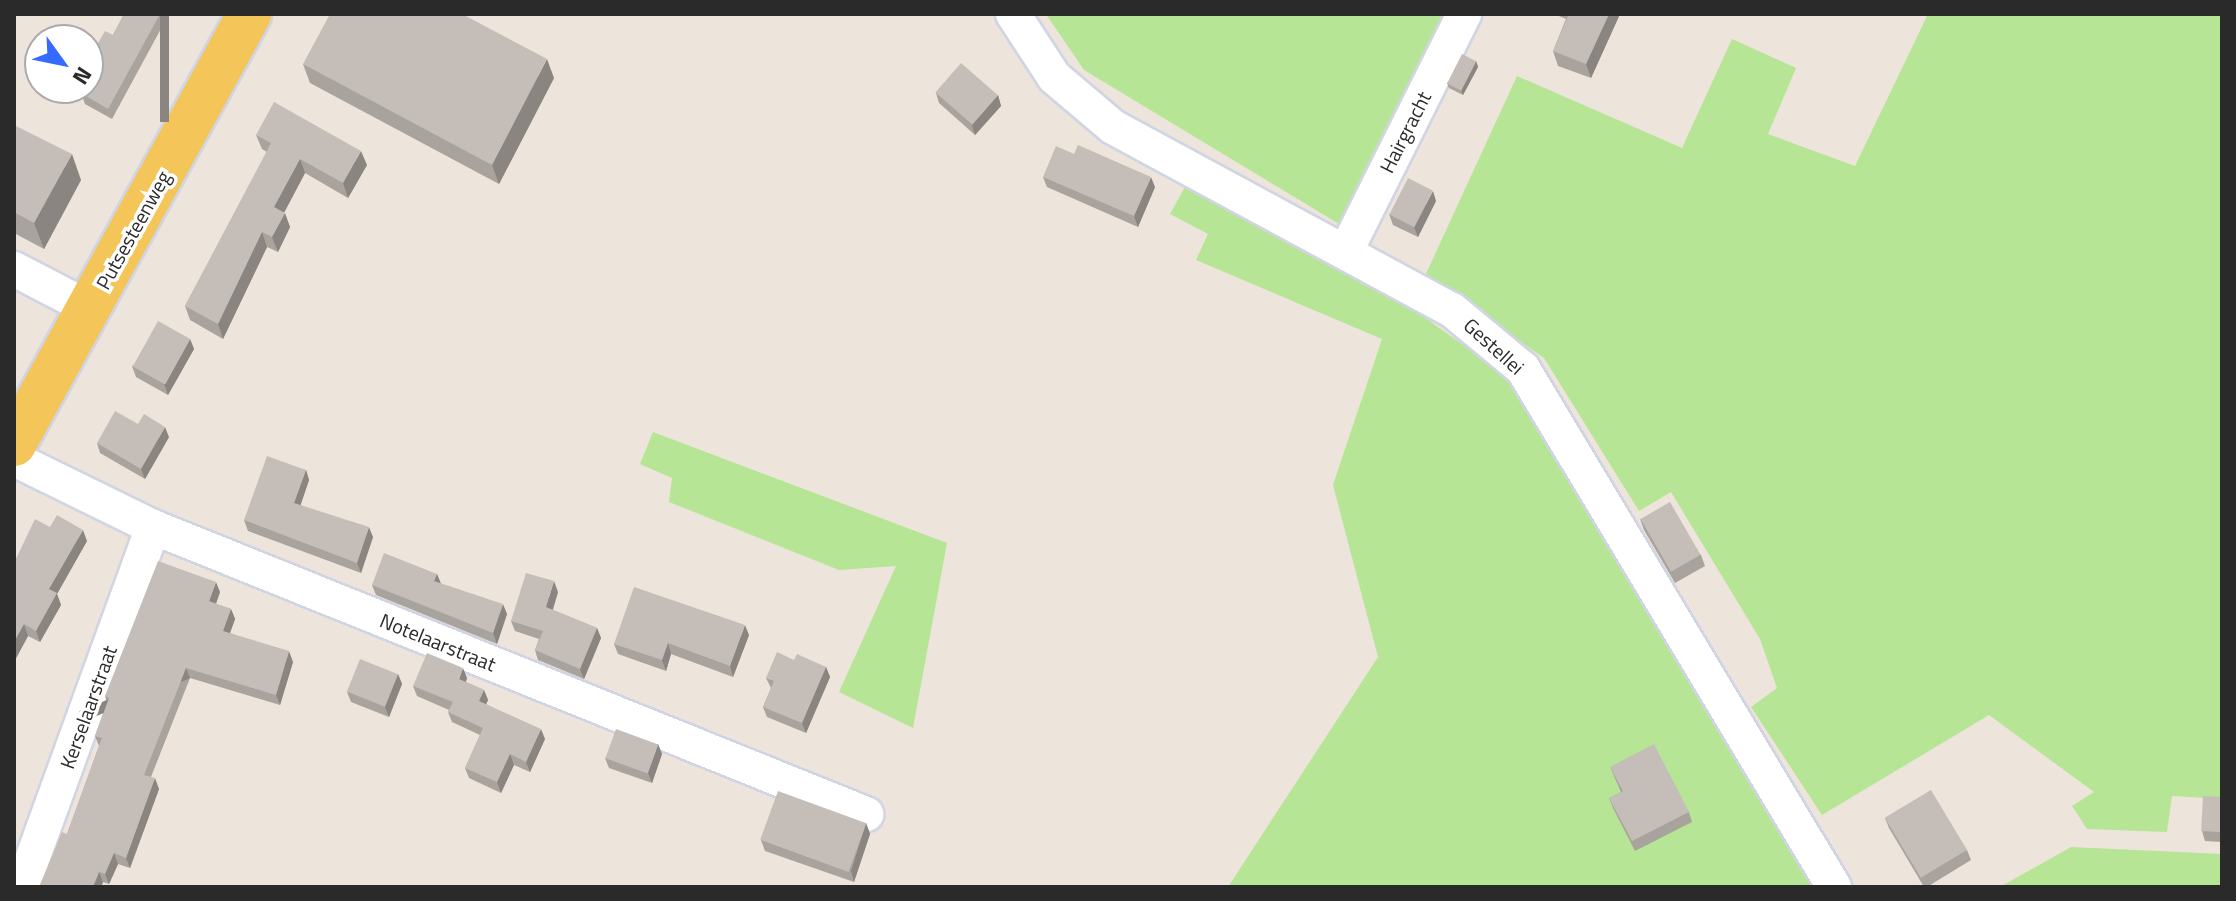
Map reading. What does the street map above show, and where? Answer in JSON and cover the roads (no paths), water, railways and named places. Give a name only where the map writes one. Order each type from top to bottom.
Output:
[{"type":"main road","name":"Putsesteenweg","points":[[14,444],[249,14]]},
{"type":"street","name":"Gestellei","points":[[1013,14],[1054,77],[1113,127],[1180,167],[1347,249],[1452,310],[1523,369],[1834,887]]},
{"type":"street","name":"Hairgracht","points":[[1347,249],[1464,14]]},
{"type":"street","points":[[14,269],[89,308]]},
{"type":"street","name":"Notelaarstraat","points":[[14,459],[153,527],[866,814]]},
{"type":"street","name":"Kerselaarstraat","points":[[22,887],[153,527]]}]
